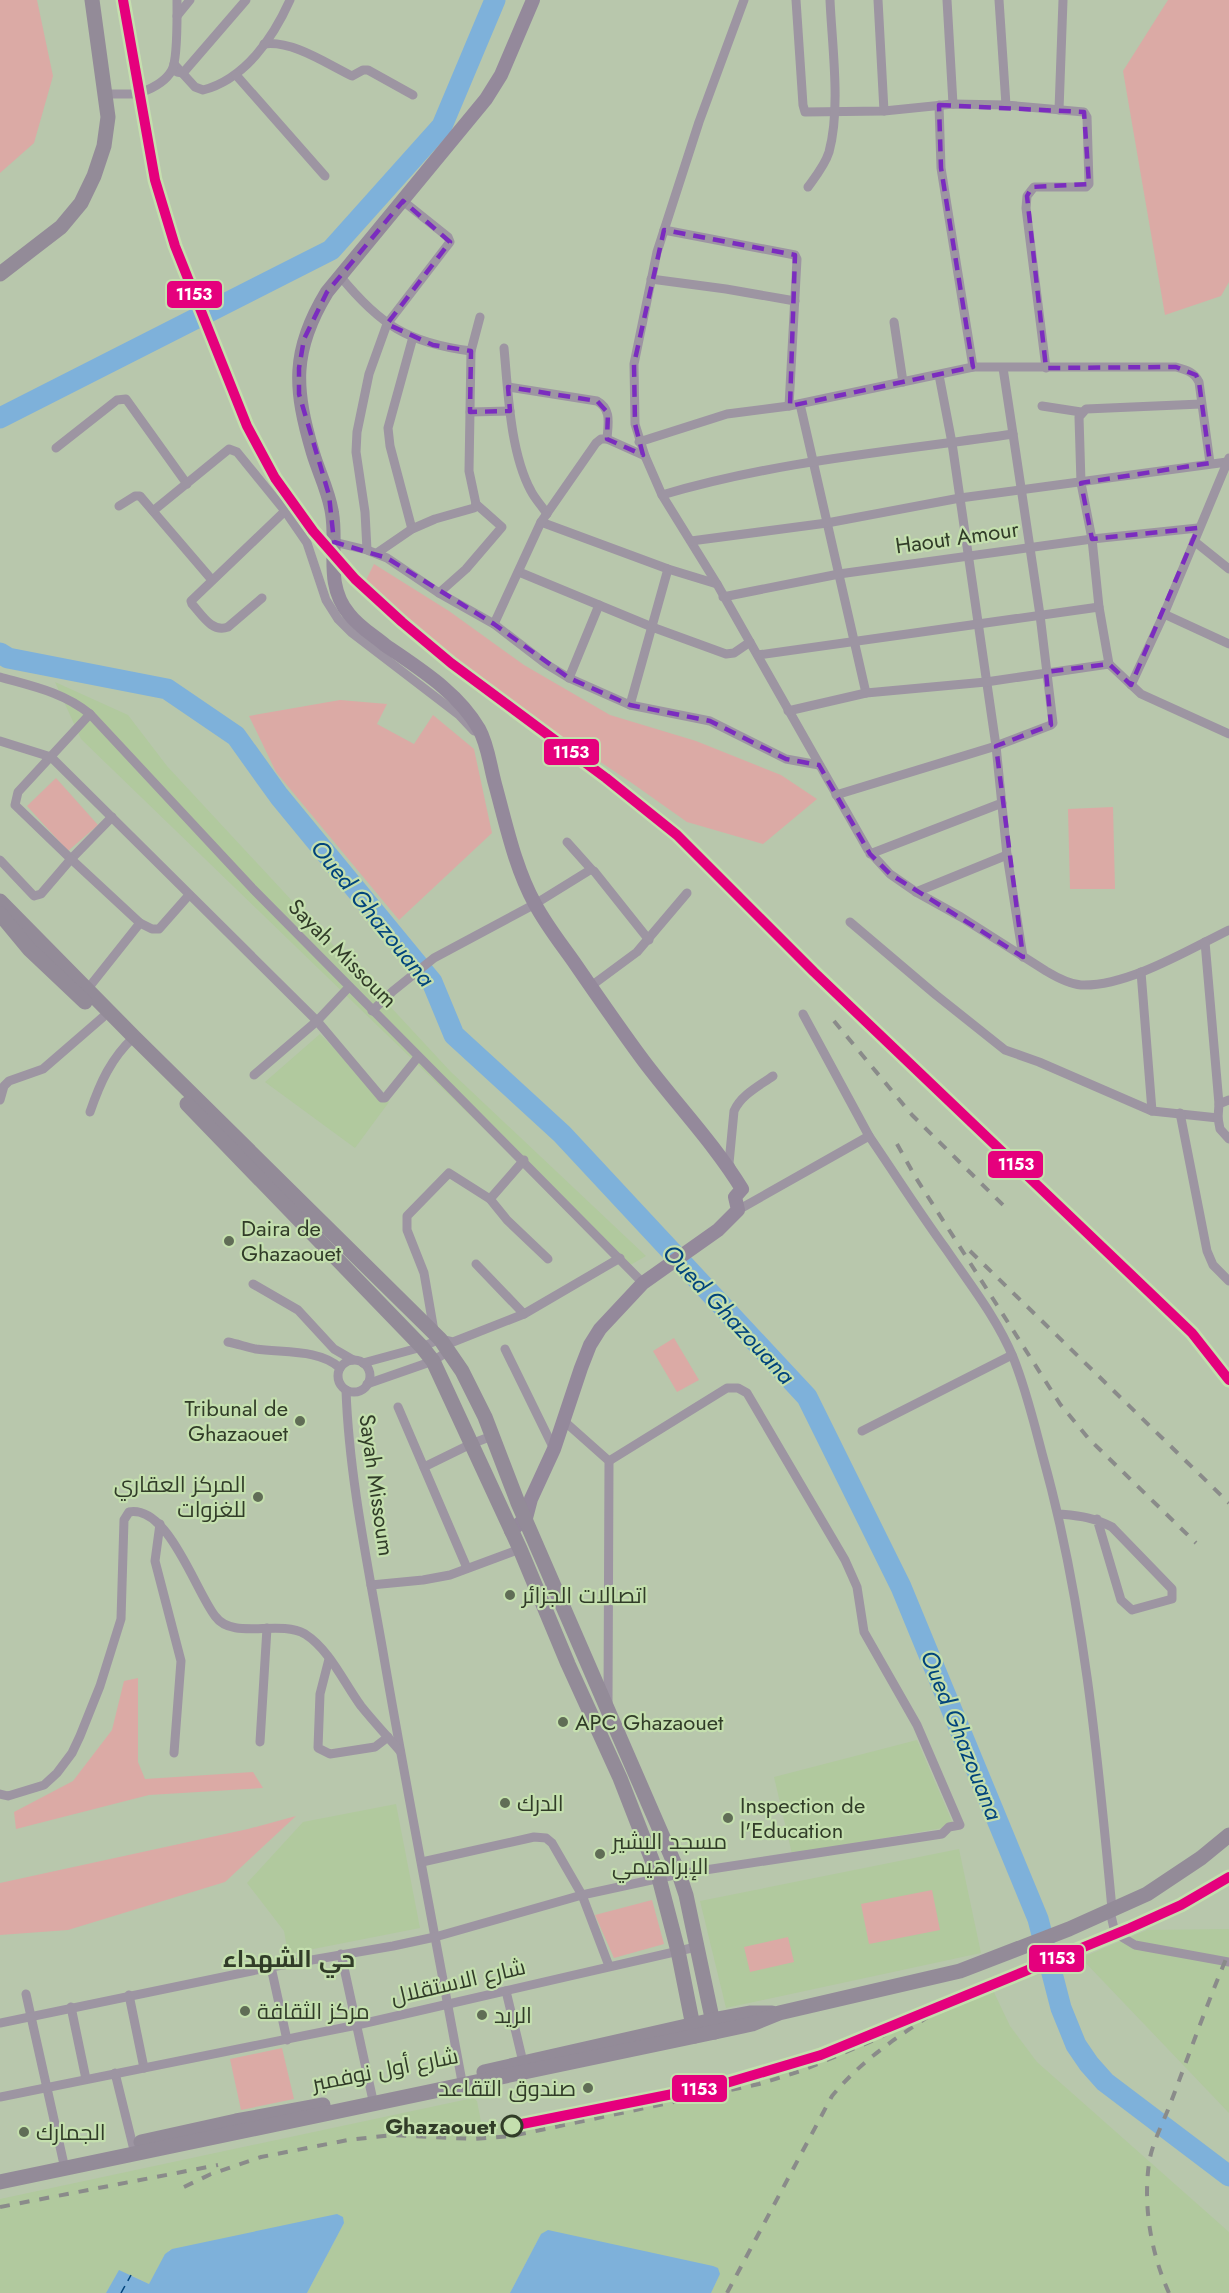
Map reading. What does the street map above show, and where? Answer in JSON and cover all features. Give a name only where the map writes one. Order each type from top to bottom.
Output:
[{"type":"main road","points":[[0,274],[61,227],[81,202],[94,176],[104,146],[108,117],[92,0]]},
{"type":"main road","points":[[504,1514],[525,1501],[554,1449],[570,1396],[590,1346],[600,1329],[643,1283],[718,1230],[738,1210],[735,1197],[742,1189],[722,1156],[643,1061],[535,904],[518,863],[480,730],[467,711],[444,689],[364,629],[342,605],[332,569],[333,516],[299,394],[299,368],[304,339],[312,316],[327,292],[486,99],[501,75],[533,0]]},
{"type":"main road","points":[[0,901],[103,1017],[131,1040]]},
{"type":"main road","points":[[0,915],[29,949],[84,994],[357,1268],[433,1362],[504,1514],[620,1778],[659,1878],[678,1951],[694,2030],[714,2026],[753,2024],[779,2013],[894,1988],[977,1966],[1070,1929],[1147,1894],[1201,1858],[1229,1835]]},
{"type":"main road","points":[[357,1268],[444,1342],[462,1371],[525,1501],[526,1518],[679,1874],[686,1895],[714,2026]]},
{"type":"main road","points":[[511,1531],[526,1518]]},
{"type":"main road","name":"شارع أول نوفمبر","points":[[463,2082],[523,2062],[694,2030]]},
{"type":"main road","name":"شارع أول نوفمبر","points":[[0,2182],[64,2164],[463,2082],[694,2030]]},
{"type":"main road","name":"شارع أول نوفمبر","points":[[0,2173],[64,2164]]},
{"type":"street","points":[[106,94],[137,93],[153,88],[173,67],[177,0]]},
{"type":"street","points":[[177,16],[190,0]]},
{"type":"street","points":[[183,73],[246,0]]},
{"type":"street","points":[[173,67],[183,73],[195,87],[203,90],[236,75],[264,44],[290,0]]},
{"type":"street","points":[[744,0],[699,122],[664,230],[651,279],[634,364],[635,424],[639,442],[662,495],[717,584],[870,854],[890,874],[915,892],[961,917],[1059,978],[1081,985],[1113,981],[1141,972],[1229,930]]},
{"type":"street","points":[[796,0],[803,110],[807,113],[884,111],[953,104],[1006,105],[1086,114],[1090,179],[1086,187],[1035,187],[1027,196],[1026,208],[1046,368]]},
{"type":"street","points":[[808,187],[824,164],[829,152],[835,113],[830,0]]},
{"type":"street","points":[[878,0],[884,111]]},
{"type":"street","points":[[946,0],[953,104]]},
{"type":"street","points":[[999,0],[1006,105]]},
{"type":"street","points":[[1059,110],[1063,0]]},
{"type":"street","points":[[264,44],[276,43],[313,56],[352,76],[368,70],[413,94]]},
{"type":"street","points":[[236,75],[325,177]]},
{"type":"street","points":[[939,105],[941,168],[973,368]]},
{"type":"street","points":[[404,201],[448,237],[450,242],[387,324],[369,375],[357,432],[356,452],[370,548],[439,593],[494,624],[568,678],[630,705],[710,721],[786,759],[819,765]]},
{"type":"street","points":[[664,230],[792,253],[797,259],[789,406]]},
{"type":"street","points":[[340,276],[361,301],[387,324],[433,345],[471,351]]},
{"type":"street","points":[[651,279],[795,301]]},
{"type":"street","points":[[439,593],[466,569],[502,527],[476,504],[470,478],[471,351],[480,317]]},
{"type":"street","points":[[894,322],[903,382]]},
{"type":"street","points":[[412,529],[390,446],[388,428],[413,337]]},
{"type":"street","points":[[504,348],[510,411],[525,476],[531,491],[547,514]]},
{"type":"street","points":[[639,442],[727,414],[800,404],[973,368],[1176,367],[1196,375],[1199,382],[1210,463]]},
{"type":"street","points":[[836,795],[996,746],[1052,725],[1040,615],[1003,368]]},
{"type":"street","points":[[939,375],[952,443],[979,624],[996,746],[1007,855],[1023,957]]},
{"type":"street","points":[[507,387],[597,401],[608,413],[607,439]]},
{"type":"street","points":[[56,448],[117,400],[126,399],[187,484]]},
{"type":"street","points":[[800,404],[866,693]]},
{"type":"street","points":[[1042,406],[1081,412],[1086,409],[1201,404]]},
{"type":"street","points":[[470,412],[510,411]]},
{"type":"street","points":[[1081,412],[1079,417],[1081,483],[1092,539],[1099,607],[1109,664],[1141,694],[1229,734]]},
{"type":"street","points":[[662,495],[735,476],[1013,434]]},
{"type":"street","points":[[494,624],[541,522],[596,444],[601,439],[607,439],[645,456]]},
{"type":"street","points":[[153,511],[232,449],[237,452],[285,511],[307,543],[326,600],[338,619],[352,633],[459,714],[470,725],[487,750]]},
{"type":"street","points":[[691,541],[827,523],[960,498],[1081,483],[1228,460]]},
{"type":"street","points":[[1131,685],[1164,614],[1228,460]]},
{"type":"street","points":[[119,506],[138,495],[212,580]]},
{"type":"street","points":[[334,546],[370,548],[435,519],[469,510],[476,504]]},
{"type":"street","points":[[262,598],[228,627],[222,629],[214,627],[191,601],[285,511]]},
{"type":"street","points":[[541,522],[668,569],[717,584]]},
{"type":"street","name":"Haout Amour","points":[[723,597],[839,574],[1029,547],[1198,528]]},
{"type":"street","points":[[1194,541],[1229,569]]},
{"type":"street","points":[[630,705],[668,569]]},
{"type":"street","points":[[519,572],[652,627],[726,654],[734,653],[750,642]]},
{"type":"street","points":[[568,678],[598,605]]},
{"type":"street","points":[[758,655],[1099,607]]},
{"type":"street","points":[[1164,614],[1229,644]]},
{"type":"street","points":[[788,711],[866,693],[986,682],[1109,664]]},
{"type":"street","name":"Sayah Missoum","points":[[0,677],[61,694],[90,714],[253,889],[372,1011],[524,1160],[643,1283]]},
{"type":"street","points":[[90,714],[18,792],[15,805],[140,922],[152,930],[159,929],[189,896]]},
{"type":"street","points":[[0,741],[51,757],[317,1021],[382,1098],[385,1098],[418,1057]]},
{"type":"street","points":[[870,854],[1002,803]]},
{"type":"street","points":[[0,860],[34,896],[41,894],[112,817]]},
{"type":"street","points":[[567,842],[649,940]]},
{"type":"street","points":[[915,892],[1007,855]]},
{"type":"street","points":[[372,1011],[434,958],[535,904],[592,870]]},
{"type":"street","points":[[591,986],[637,952],[687,893]]},
{"type":"street","points":[[84,994],[140,922]]},
{"type":"street","points":[[850,922],[1005,1050],[1039,1062],[1152,1111],[1218,1118]]},
{"type":"street","points":[[1205,942],[1219,1104],[1218,1118],[1220,1129],[1229,1139]]},
{"type":"street","points":[[1141,972],[1152,1111]]},
{"type":"street","points":[[254,1075],[317,1021],[349,987]]},
{"type":"street","points":[[802,1014],[869,1136],[977,1294],[1012,1355],[1024,1389],[1059,1514],[1076,1604],[1097,1753],[1115,1933],[1135,1945],[1229,1962]]},
{"type":"street","points":[[0,1100],[4,1086],[9,1081],[43,1069],[103,1017]]},
{"type":"street","points":[[90,1112],[101,1080],[117,1054],[131,1040]]},
{"type":"street","points":[[742,1189],[729,1163],[734,1111],[741,1098],[773,1076]]},
{"type":"street","points":[[1219,1104],[1229,1100]]},
{"type":"street","points":[[1180,1113],[1207,1251],[1213,1265],[1229,1281]]},
{"type":"street","points":[[738,1210],[869,1136]]},
{"type":"street","points":[[490,1199],[524,1160]]},
{"type":"street","points":[[228,1342],[253,1348],[308,1354],[333,1361],[340,1368],[339,1380],[346,1390],[355,1392],[367,1384],[433,1362],[444,1342],[424,1273],[407,1230],[407,1215],[449,1173],[490,1199],[507,1220],[548,1259]]},
{"type":"street","points":[[253,1284],[298,1310],[334,1349],[363,1363],[444,1342],[524,1314],[620,1258]]},
{"type":"street","points":[[476,1264],[524,1314]]},
{"type":"street","points":[[505,1349],[554,1449]]},
{"type":"street","points":[[862,1431],[1012,1355]]},
{"type":"street","points":[[340,1368],[353,1360]]},
{"type":"street","points":[[363,1363],[369,1375],[367,1384]]},
{"type":"street","points":[[0,2023],[129,1995],[435,1937],[582,1895],[659,1878],[942,1834],[949,1827],[960,1825],[917,1725],[864,1632],[857,1587],[845,1560],[747,1393],[738,1388],[727,1388],[609,1461]]},
{"type":"street","name":"Sayah Missoum","points":[[346,1390],[348,1430],[371,1585],[463,2082]]},
{"type":"street","name":"Sayah Missoum","points":[[398,1407],[467,1568]]},
{"type":"street","points":[[564,1421],[609,1461],[608,1711]]},
{"type":"street","points":[[424,1467],[492,1436]]},
{"type":"street","points":[[0,1794],[8,1796],[44,1785],[57,1773],[72,1753],[100,1686],[121,1619],[124,1520],[129,1512],[140,1510],[160,1524],[188,1566],[214,1615],[222,1624],[234,1628],[290,1628],[306,1635],[317,1644],[362,1707],[400,1751]]},
{"type":"street","points":[[1059,1514],[1091,1517],[1097,1519],[1112,1527],[1172,1589],[1172,1599],[1132,1610],[1121,1600],[1097,1519]]},
{"type":"street","points":[[160,1524],[156,1561],[181,1661],[174,1753]]},
{"type":"street","name":"Sayah Missoum","points":[[371,1585],[450,1575],[519,1549]]},
{"type":"street","points":[[260,1742],[267,1628]]},
{"type":"street","points":[[329,1659],[320,1694],[318,1748],[330,1754],[375,1747],[388,1737]]},
{"type":"street","points":[[422,1862],[542,1836],[552,1843],[582,1895],[609,1966]]},
{"type":"street","name":"شارع الاستقلال","points":[[0,2097],[357,2025],[696,1947]]},
{"type":"street","points":[[341,1954],[373,2101]]},
{"type":"street","points":[[271,1967],[287,2040]]},
{"type":"street","points":[[506,1991],[523,2062]]},
{"type":"street","points":[[26,1994],[64,2164]]},
{"type":"street","points":[[129,1995],[144,2068]]},
{"type":"street","points":[[71,2007],[86,2079]]},
{"type":"street","points":[[115,2073],[134,2149]]},
{"type":"highlighted area","points":[[939,105],[1084,112],[1089,184],[1032,187],[1027,196],[1046,368],[1176,367],[1196,375],[1199,382],[1210,463],[1081,483],[1092,539],[1198,528],[1131,685],[1109,664],[1046,672],[1051,725],[996,746],[1023,957],[890,874],[870,854],[819,765],[786,759],[710,721],[630,705],[569,678],[494,624],[387,558],[334,542],[329,495],[299,394],[299,368],[304,339],[327,292],[403,201],[450,242],[387,324],[433,345],[471,351],[470,412],[510,411],[508,387],[597,401],[608,413],[607,439],[643,455],[635,424],[634,364],[664,230],[795,255],[790,406],[973,367],[941,168]]},
{"type":"shaded area","points":[[0,0],[37,0],[53,76],[34,143],[0,173]]},
{"type":"shaded area","points":[[1168,0],[1229,0],[1229,282],[1221,296],[1165,315],[1123,71]]},
{"type":"shaded area","points":[[374,564],[449,611],[524,665],[610,715],[696,741],[781,775],[817,799],[763,844],[687,822],[445,659],[366,580]]},
{"type":"shaded area","points":[[55,682],[128,715],[167,766],[451,1072],[646,1256],[627,1267],[81,739]]},
{"type":"shaded area","points":[[340,700],[387,704],[377,724],[414,744],[433,715],[474,749],[492,833],[399,920],[276,772],[249,716]]},
{"type":"shaded area","points":[[56,778],[98,825],[68,851],[27,806]]},
{"type":"shaded area","points":[[1113,807],[1115,889],[1070,889],[1068,809]]},
{"type":"shaded area","points":[[320,1034],[389,1102],[355,1148],[265,1082]]},
{"type":"shaded area","points":[[674,1338],[699,1380],[677,1392],[653,1351]]},
{"type":"shaded area","points":[[138,1678],[138,1762],[145,1779],[253,1772],[263,1788],[149,1795],[16,1829],[14,1812],[73,1781],[112,1730],[124,1681]]},
{"type":"shaded area","points":[[917,1740],[954,1826],[792,1854],[774,1777]]},
{"type":"shaded area","points":[[396,1804],[420,1928],[288,1954],[284,1931],[247,1883],[303,1822]]},
{"type":"shaded area","points":[[296,1816],[225,1882],[68,1930],[0,1935],[0,1883],[248,1829]]},
{"type":"shaded area","points":[[959,1849],[981,1953],[726,2008],[700,1901]]},
{"type":"shaded area","points":[[932,1890],[940,1930],[869,1944],[861,1904]]},
{"type":"shaded area","points":[[652,1900],[664,1944],[614,1958],[595,1915]]},
{"type":"shaded area","points":[[1229,1929],[1229,2113],[1081,1958],[1147,1930]]},
{"type":"shaded area","points":[[788,1937],[794,1962],[750,1972],[744,1947]]},
{"type":"shaded area","points":[[990,1984],[1010,2026],[1037,2062],[1229,2232],[1229,2293],[711,2293],[720,2274],[541,2234],[510,2293],[307,2293],[344,2223],[169,2250],[149,2284],[131,2275],[118,2272],[106,2293],[0,2293],[0,2199],[473,2098],[477,2101],[482,2127],[754,2070],[820,2048]]},
{"type":"shaded area","points":[[282,2048],[294,2099],[241,2110],[230,2059]]},
{"type":"water","points":[[337,2214],[343,2217],[344,2223],[307,2293],[106,2293],[119,2270],[149,2284],[165,2254],[172,2249]]},
{"type":"water","points":[[548,2230],[713,2266],[718,2268],[720,2274],[711,2293],[510,2293],[541,2234]]},
{"type":"waterway","name":"Oued Ghazouana","points":[[0,418],[331,250],[442,126],[495,0]]},
{"type":"waterway","name":"Oued Ghazouana","points":[[0,653],[8,658],[167,689],[236,736],[279,796],[432,982],[454,1035],[562,1134],[807,1397],[901,1587],[1038,1919],[1061,2008],[1076,2045],[1105,2082],[1229,2176]]},
{"type":"ferry route","points":[[121,2293],[131,2275]]},
{"type":"railway","points":[[834,1021],[912,1115],[1003,1205]]},
{"type":"railway","points":[[897,1144],[916,1178],[1060,1404],[1089,1439],[1196,1543]]},
{"type":"railway","points":[[970,1251],[1229,1503]]},
{"type":"railway","points":[[1169,2293],[1157,2262],[1150,2230],[1147,2196],[1149,2163],[1155,2140],[1229,1952]]},
{"type":"railway","points":[[727,2293],[832,2096],[873,2056],[950,2002]]},
{"type":"railway","points":[[184,2187],[211,2174],[261,2157],[348,2140],[392,2135],[474,2139],[512,2136],[759,2084],[801,2071],[879,2038],[923,2014]]},
{"type":"railway","points":[[0,2207],[218,2165]]},
{"type":"transit line","name":"1153","points":[[123,0],[155,180],[175,246],[247,426],[275,478],[313,531],[355,579],[451,663],[606,778],[677,835],[814,972],[1192,1333],[1229,1380]]},
{"type":"transit line","name":"1153","points":[[512,2126],[723,2084],[821,2055],[1130,1928],[1181,1905],[1229,1877]]},
{"type":"place","name":"Daira de Ghazaouet","points":[[229,1241]]},
{"type":"place","name":"Tribunal de Ghazaouet","points":[[300,1421]]},
{"type":"place","name":"المركز العقاري للغزوات","points":[[258,1497]]},
{"type":"place","name":"اتصالات الجزائر","points":[[510,1595]]},
{"type":"place","name":"APC Ghazaouet","points":[[563,1722]]},
{"type":"place","name":"الدرك","points":[[505,1803]]},
{"type":"place","name":"Inspection de l'Education","points":[[728,1818]]},
{"type":"place","name":"مسجد البشير الإبراهيمي","points":[[600,1854]]},
{"type":"place","name":"مركز الثقافة","points":[[245,2011]]},
{"type":"place","name":"الريد","points":[[482,2015]]},
{"type":"place","name":"صندوق التقاعد","points":[[588,2088]]},
{"type":"place","name":"Ghazaouet","points":[[512,2126]]},
{"type":"place","name":"الجمارك","points":[[24,2132]]},
{"type":"district","name":"حي الشهداء","points":[[289,1958]]}]
